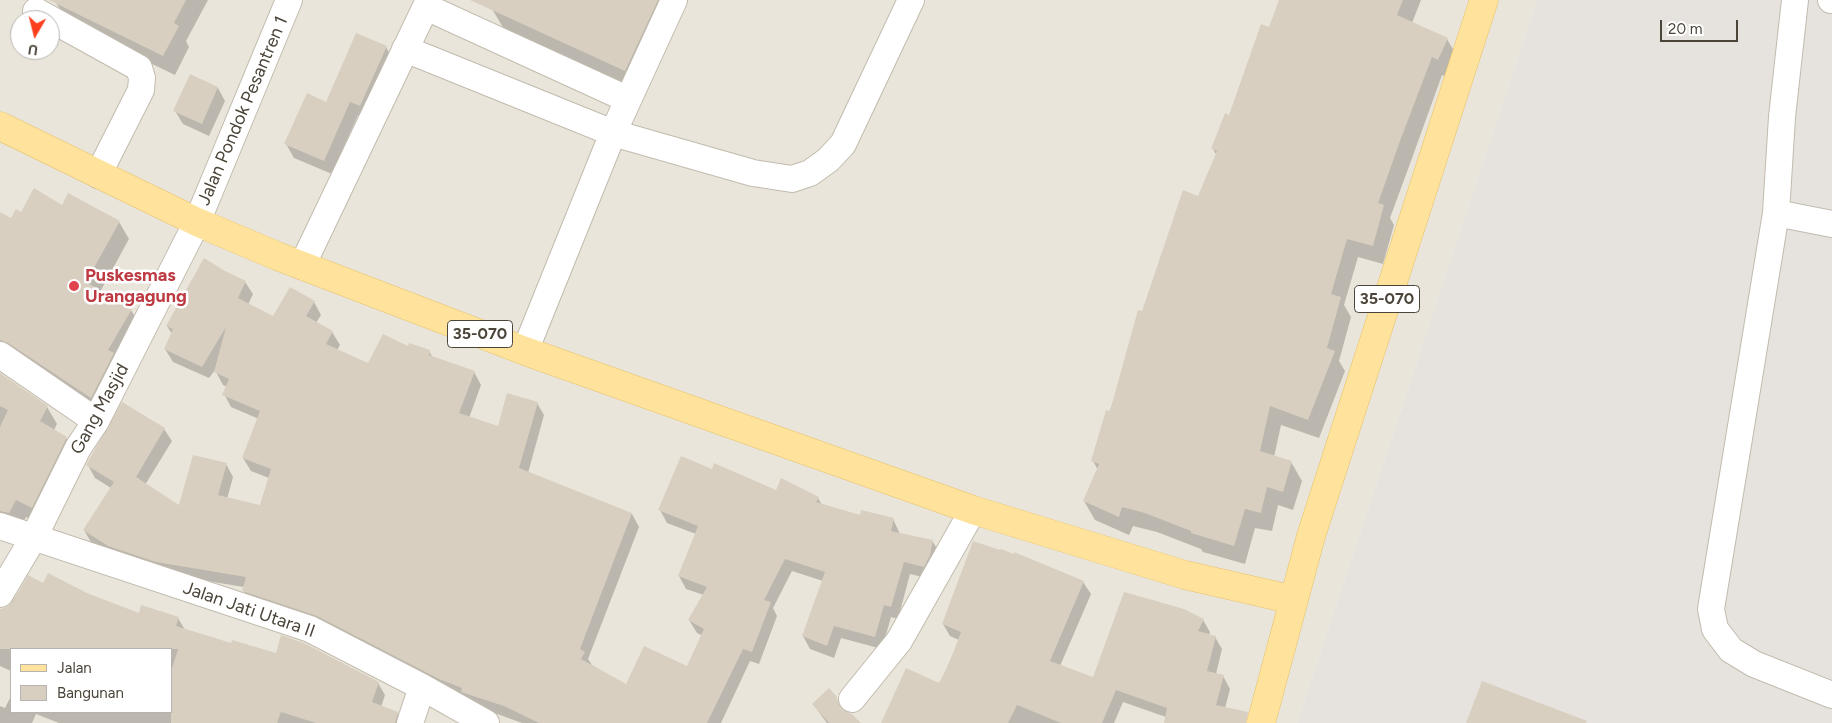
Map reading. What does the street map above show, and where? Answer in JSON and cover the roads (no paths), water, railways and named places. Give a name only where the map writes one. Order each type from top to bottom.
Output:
[{"type":"main road","name":"35-070","points":[[0,126],[197,222],[302,266],[526,351],[973,510],[1185,575],[1294,600],[1311,536],[1484,0]]},
{"type":"main road","points":[[1261,723],[1294,600]]},
{"type":"street","name":"Jalan Pondok Pesantren 1","points":[[197,222],[289,0]]},
{"type":"street","points":[[526,351],[613,133],[674,0]]},
{"type":"street","points":[[405,49],[613,133],[752,173],[792,179],[810,173],[828,160],[843,144],[911,0]]},
{"type":"street","points":[[1795,0],[1782,117],[1776,212],[1711,609],[1715,629],[1731,650],[1754,664],[1832,695]]},
{"type":"street","points":[[302,266],[319,226],[427,4],[628,99]]},
{"type":"street","points":[[60,24],[139,68],[142,78],[141,90],[98,175]]},
{"type":"street","points":[[1776,212],[1832,224]]},
{"type":"street","name":"Gang Masjid","points":[[0,594],[34,537],[78,448],[96,421],[197,222]]},
{"type":"street","points":[[0,355],[96,421]]},
{"type":"street","points":[[852,699],[899,641],[973,510]]},
{"type":"street","name":"Jalan Jati Utara II","points":[[0,526],[310,629],[422,687],[486,723]]},
{"type":"street","points":[[410,723],[422,687]]},
{"type":"place","name":"Puskesmas Urangagung","points":[[74,286]]}]
